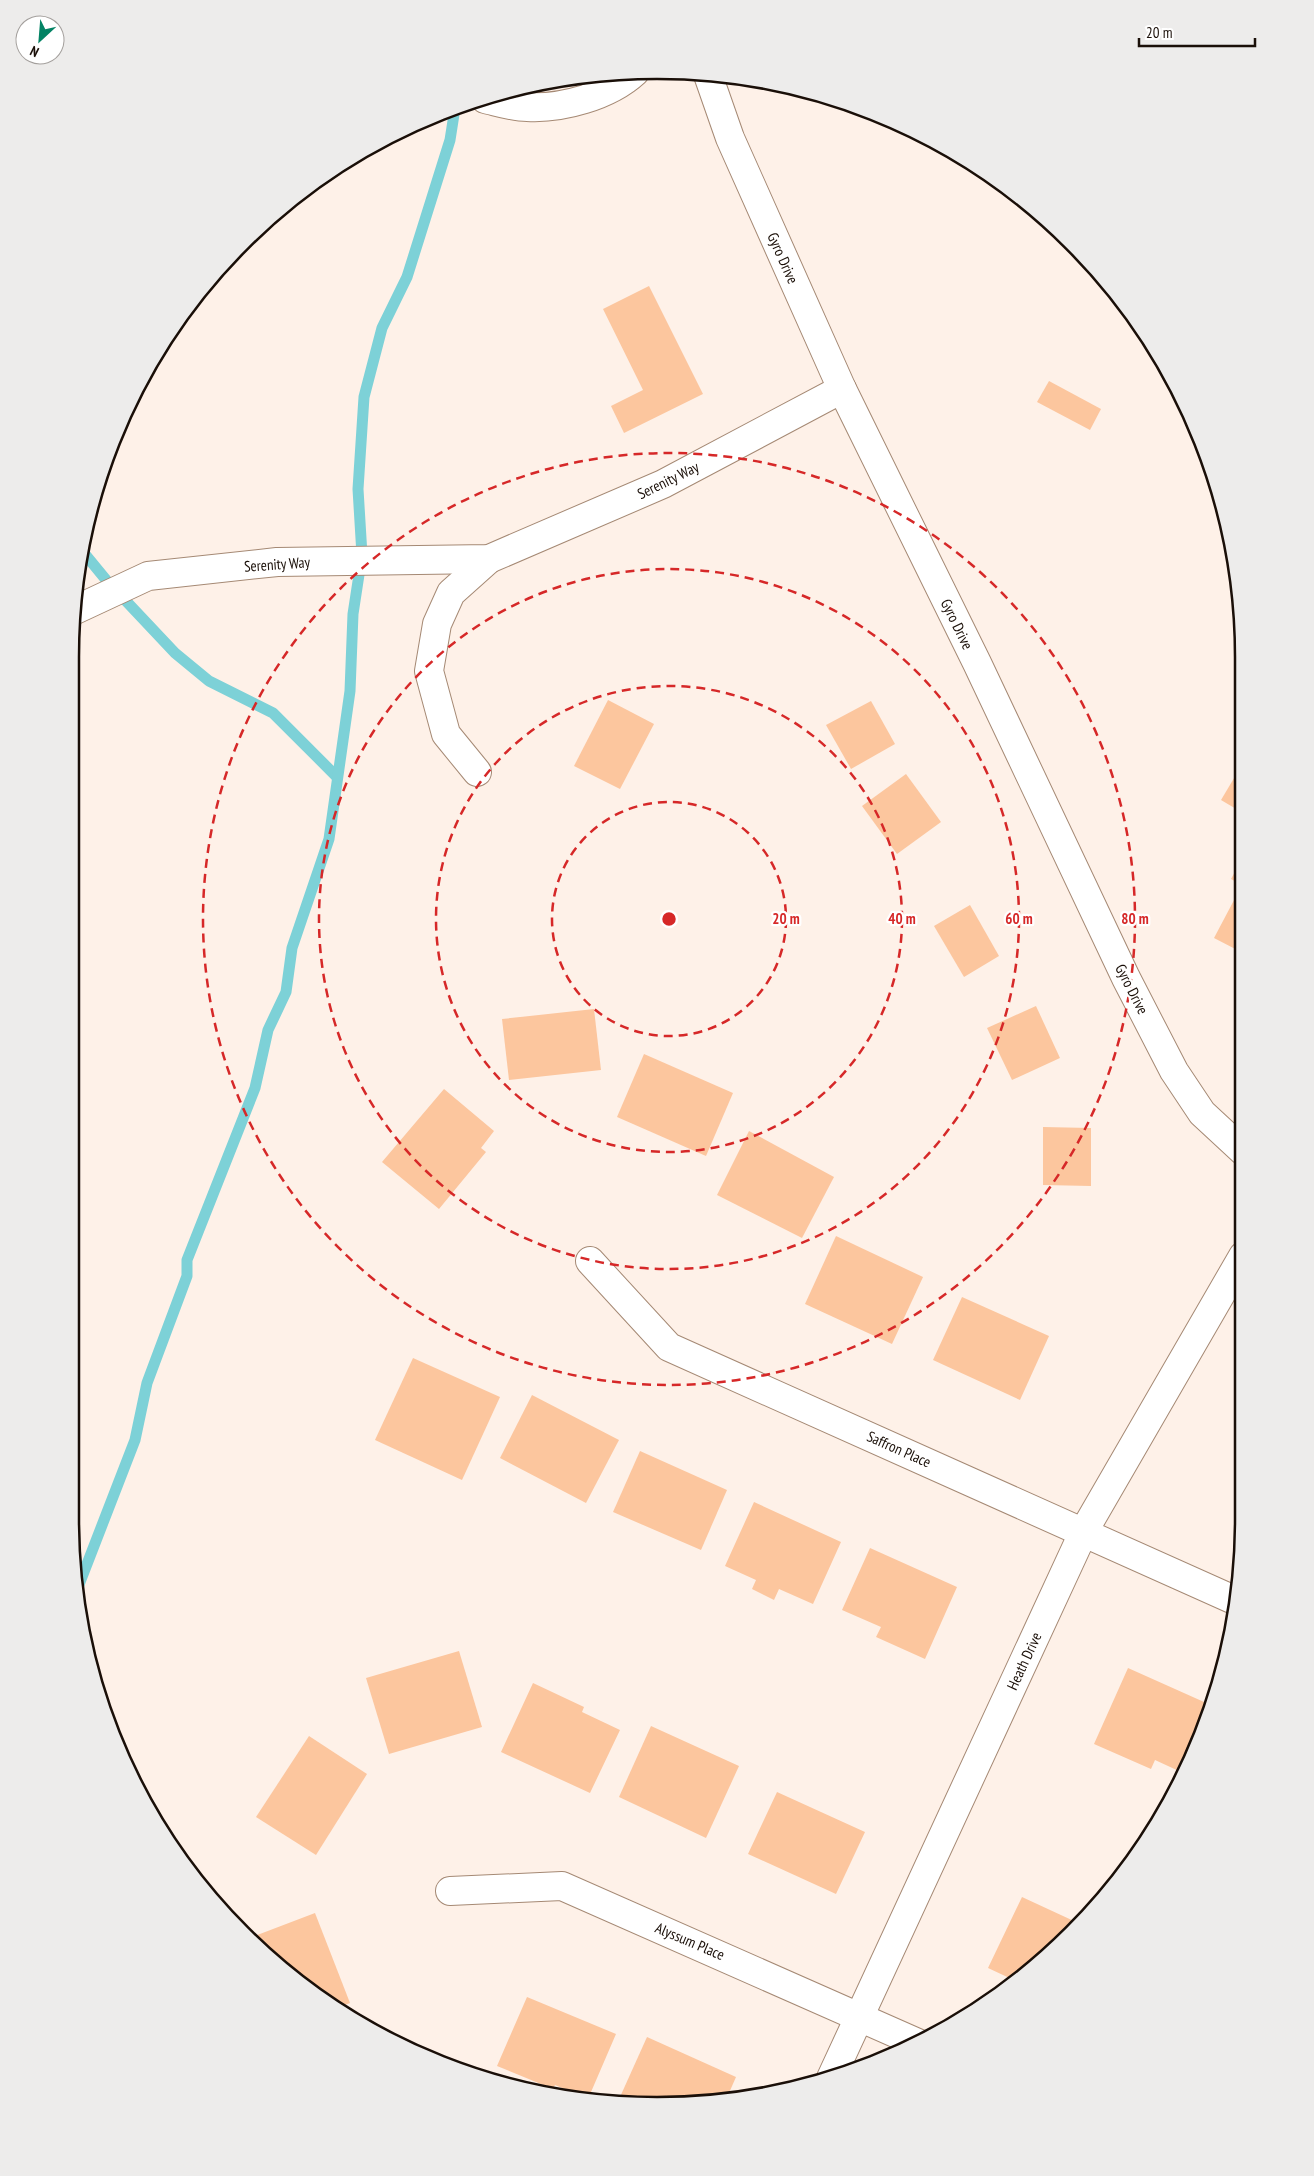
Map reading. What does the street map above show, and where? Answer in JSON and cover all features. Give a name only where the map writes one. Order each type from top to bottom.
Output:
[{"type":"street","points":[[496,101],[526,108],[563,104],[597,94],[626,80]]},
{"type":"street","name":"Gyro Drive","points":[[710,82],[730,138],[842,390],[977,663],[1126,978],[1174,1071],[1202,1113],[1235,1144]]},
{"type":"street","name":"Serenity Way","points":[[477,772],[446,734],[429,671],[437,624],[451,593],[489,559],[663,484],[842,390]]},
{"type":"street","name":"Serenity Way","points":[[81,607],[148,576],[277,562],[489,559]]},
{"type":"street","name":"Saffron Place","points":[[590,1261],[669,1347],[1084,1531],[1229,1598]]},
{"type":"street","name":"Heath Drive","points":[[835,2070],[1084,1531],[1235,1270]]},
{"type":"street","name":"Alyssum Place","points":[[450,1891],[562,1886],[859,2015],[910,2039]]},
{"type":"building","points":[[649,286],[703,394],[624,433],[611,406],[643,390],[603,309]]},
{"type":"building","points":[[1049,381],[1101,409],[1090,430],[1037,402]]},
{"type":"building","points":[[608,700],[654,724],[620,789],[574,766]]},
{"type":"building","points":[[871,701],[895,744],[851,769],[826,725]]},
{"type":"building","points":[[906,774],[941,822],[897,854],[862,806]]},
{"type":"building","points":[[1235,776],[1235,808],[1221,800]]},
{"type":"building","points":[[1235,872],[1235,881],[1231,879]]},
{"type":"building","points":[[1235,898],[1235,949],[1214,938]]},
{"type":"building","points":[[970,905],[999,956],[964,977],[934,926]]},
{"type":"building","points":[[1036,1006],[1060,1058],[1012,1080],[987,1028]]},
{"type":"building","points":[[594,1009],[601,1070],[509,1080],[502,1019]]},
{"type":"building","points":[[644,1054],[733,1093],[706,1156],[617,1117]]},
{"type":"building","points":[[444,1089],[494,1131],[481,1148],[486,1152],[439,1209],[382,1162]]},
{"type":"building","points":[[1043,1127],[1091,1128],[1091,1186],[1043,1185]]},
{"type":"building","points":[[749,1131],[834,1177],[802,1238],[717,1195]]},
{"type":"building","points":[[836,1236],[923,1277],[892,1344],[805,1304]]},
{"type":"building","points":[[962,1297],[1049,1336],[1020,1400],[933,1360]]},
{"type":"building","points":[[413,1358],[500,1397],[462,1480],[375,1440]]},
{"type":"building","points":[[532,1395],[619,1440],[586,1503],[500,1458]]},
{"type":"building","points":[[640,1451],[727,1490],[701,1550],[613,1512]]},
{"type":"building","points":[[754,1502],[841,1542],[813,1604],[779,1589],[774,1600],[752,1589],[756,1580],[725,1566]]},
{"type":"building","points":[[870,1548],[957,1587],[925,1659],[876,1637],[881,1627],[842,1610]]},
{"type":"building","points":[[459,1651],[482,1727],[389,1754],[366,1678]]},
{"type":"building","points":[[1128,1668],[1206,1703],[1178,1771],[1155,1760],[1151,1769],[1094,1744]]},
{"type":"building","points":[[533,1683],[584,1707],[582,1712],[620,1730],[590,1793],[501,1752]]},
{"type":"building","points":[[651,1726],[739,1766],[706,1838],[619,1797]]},
{"type":"building","points":[[309,1736],[367,1774],[316,1855],[256,1817]]},
{"type":"building","points":[[777,1792],[865,1832],[836,1894],[748,1854]]},
{"type":"building","points":[[1022,1897],[1073,1921],[1038,1954],[1009,1978],[988,1968]]},
{"type":"building","points":[[315,1913],[350,2003],[344,2005],[305,1978],[256,1935]]},
{"type":"building","points":[[527,1997],[616,2034],[591,2093],[565,2089],[555,2085],[554,2088],[547,2086],[497,2066]]},
{"type":"building","points":[[647,2037],[736,2077],[729,2092],[695,2096],[620,2096]]},
{"type":"waterway","points":[[82,1577],[135,1440],[147,1383],[187,1276],[187,1260],[255,1088],[268,1030],[286,992],[292,948],[329,839],[350,691],[353,614],[362,555],[358,489],[364,397],[382,328],[407,277],[450,140],[454,116]]},
{"type":"waterway","points":[[88,558],[107,581]]},
{"type":"waterway","points":[[126,601],[175,653],[209,681],[273,713],[337,777]]}]
